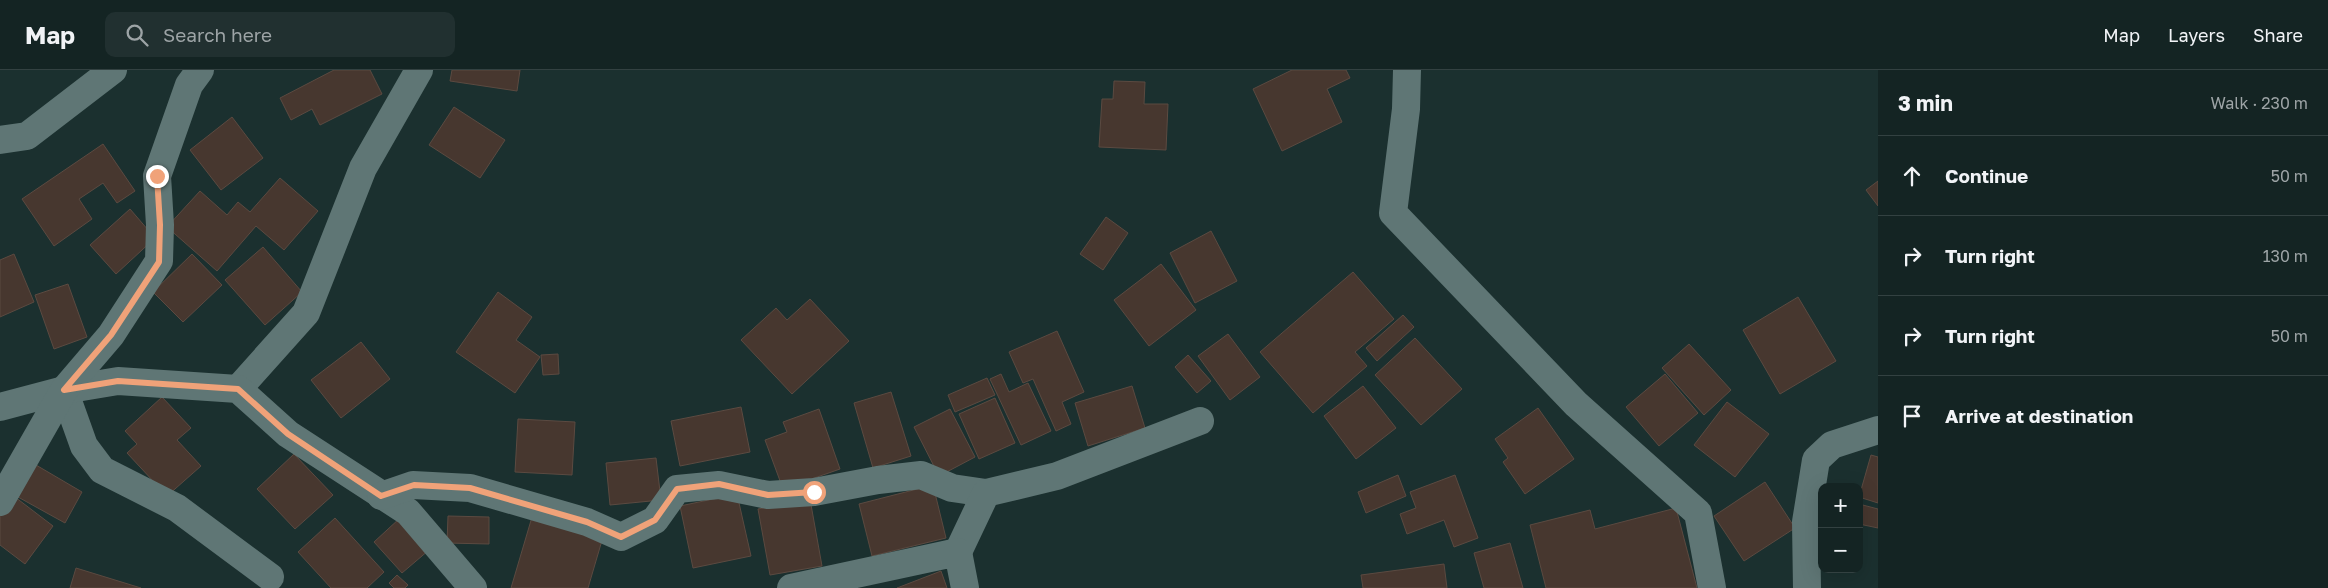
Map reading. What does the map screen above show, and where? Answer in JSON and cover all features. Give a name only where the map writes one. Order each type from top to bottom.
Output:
[{"type":"street","points":[[0,140],[27,136],[113,70]]},
{"type":"street","points":[[0,502],[64,390],[111,335],[159,262],[160,225],[157,176],[189,85],[200,70]]},
{"type":"street","points":[[238,389],[306,314],[364,168],[419,70]]},
{"type":"street","points":[[1407,70],[1406,109],[1393,213],[1576,404],[1698,513],[1712,588]]},
{"type":"street","points":[[0,407],[64,390],[118,381],[238,389],[288,434],[408,512],[473,588]]},
{"type":"street","points":[[64,390],[84,446],[102,470],[177,508],[270,577]]},
{"type":"street","points":[[381,496],[414,485],[470,488],[587,522],[621,537],[655,520],[677,489],[719,484],[768,495],[814,492],[878,480],[921,475],[952,488],[986,493],[1057,476],[1200,421]]},
{"type":"street","points":[[1807,588],[1806,522],[1816,460],[1832,445],[1878,430]]},
{"type":"street","points":[[965,588],[958,552],[986,493]]},
{"type":"street","points":[[791,588],[958,552]]},
{"type":"building","points":[[334,70],[370,70],[382,94],[320,125],[312,109],[291,120],[280,98]]},
{"type":"building","points":[[452,70],[520,70],[517,91],[450,81]]},
{"type":"building","points":[[1292,70],[1346,70],[1350,78],[1327,89],[1342,122],[1282,151],[1253,89]]},
{"type":"building","points":[[1114,81],[1145,82],[1144,104],[1168,104],[1166,150],[1099,147],[1102,99],[1113,99]]},
{"type":"building","points":[[454,107],[505,140],[480,178],[429,145]]},
{"type":"building","points":[[232,117],[263,158],[221,190],[190,150]]},
{"type":"building","points":[[103,144],[135,191],[117,203],[103,183],[79,199],[92,219],[54,246],[22,199]]},
{"type":"building","points":[[280,178],[318,211],[284,250],[256,226],[217,271],[167,227],[200,191],[227,215],[238,202],[250,212]]},
{"type":"building","points":[[1878,181],[1878,206],[1866,190]]},
{"type":"building","points":[[130,209],[155,238],[116,274],[90,245]]},
{"type":"building","points":[[1106,217],[1128,233],[1103,270],[1080,254]]},
{"type":"building","points":[[1211,231],[1237,281],[1195,303],[1170,253]]},
{"type":"building","points":[[263,247],[302,292],[265,325],[225,280]]},
{"type":"building","points":[[14,254],[34,302],[0,317],[0,260]]},
{"type":"building","points":[[192,254],[222,285],[183,322],[153,292]]},
{"type":"building","points":[[1161,264],[1196,310],[1149,346],[1114,300]]},
{"type":"building","points":[[1353,272],[1394,319],[1355,352],[1367,366],[1313,413],[1260,352]]},
{"type":"building","points":[[68,284],[87,337],[54,349],[35,295]]},
{"type":"building","points":[[498,292],[532,317],[516,340],[540,357],[515,393],[456,352]]},
{"type":"building","points":[[1798,297],[1836,361],[1780,394],[1743,330]]},
{"type":"building","points":[[810,299],[849,341],[792,394],[741,340],[776,308],[787,320]]},
{"type":"building","points":[[1403,315],[1414,327],[1377,361],[1366,348]]},
{"type":"building","points":[[1057,331],[1084,392],[1062,402],[1071,424],[1056,431],[1033,379],[1023,383],[1009,352]]},
{"type":"building","points":[[1228,334],[1260,377],[1230,400],[1198,356]]},
{"type":"building","points":[[1415,338],[1462,389],[1421,425],[1375,375]]},
{"type":"building","points":[[361,342],[390,379],[341,418],[311,380]]},
{"type":"building","points":[[1689,344],[1731,390],[1704,415],[1662,368]]},
{"type":"building","points":[[558,354],[559,374],[543,375],[541,355]]},
{"type":"building","points":[[1188,355],[1211,381],[1197,393],[1175,367]]},
{"type":"building","points":[[1001,374],[1009,392],[1028,383],[1051,431],[1021,445],[990,379]]},
{"type":"building","points":[[1665,374],[1698,413],[1659,446],[1626,407]]},
{"type":"building","points":[[987,378],[995,395],[955,412],[948,395]]},
{"type":"building","points":[[1132,386],[1145,428],[1088,446],[1075,403]]},
{"type":"building","points":[[1363,386],[1396,428],[1356,459],[1324,416]]},
{"type":"building","points":[[891,392],[911,456],[873,468],[854,403]]},
{"type":"building","points":[[162,397],[191,428],[177,440],[201,466],[167,496],[127,453],[137,444],[125,431]]},
{"type":"building","points":[[995,398],[1015,443],[979,459],[959,414]]},
{"type":"building","points":[[1727,402],[1769,434],[1735,477],[1694,445]]},
{"type":"building","points":[[741,407],[750,452],[680,466],[671,421]]},
{"type":"building","points":[[1538,408],[1574,459],[1525,494],[1503,462],[1508,458],[1495,439]]},
{"type":"building","points":[[819,409],[840,469],[783,489],[765,440],[787,432],[783,422]]},
{"type":"building","points":[[950,409],[975,457],[939,476],[914,427]]},
{"type":"building","points":[[518,419],[575,422],[572,475],[515,472]]},
{"type":"building","points":[[294,454],[333,495],[295,529],[257,489]]},
{"type":"building","points":[[1871,455],[1878,457],[1878,503],[1863,498],[1863,483]]},
{"type":"building","points":[[656,458],[661,500],[610,505],[606,463]]},
{"type":"building","points":[[36,465],[82,492],[65,523],[18,497]]},
{"type":"building","points":[[1398,475],[1406,496],[1366,513],[1358,492]]},
{"type":"building","points":[[1455,475],[1478,538],[1454,547],[1444,520],[1407,534],[1400,514],[1416,508],[1410,492]]},
{"type":"building","points":[[1765,482],[1795,528],[1744,561],[1714,516]]},
{"type":"building","points":[[933,485],[946,538],[872,556],[859,504]]},
{"type":"building","points":[[737,494],[751,556],[693,568],[680,506]]},
{"type":"building","points":[[15,497],[53,526],[25,564],[0,545],[0,516]]},
{"type":"building","points":[[810,499],[822,566],[770,575],[758,509]]},
{"type":"building","points":[[1863,505],[1878,509],[1878,528],[1863,525]]},
{"type":"building","points":[[1676,508],[1697,588],[1546,588],[1530,525],[1590,510],[1595,529]]},
{"type":"building","points":[[448,516],[489,517],[489,544],[447,543]]},
{"type":"building","points":[[532,517],[603,537],[588,588],[511,588]]},
{"type":"building","points":[[335,518],[384,572],[367,588],[331,588],[298,552]]},
{"type":"building","points":[[400,518],[429,550],[402,573],[374,542]]},
{"type":"building","points":[[1510,543],[1523,588],[1484,588],[1474,553]]},
{"type":"building","points":[[1444,564],[1447,588],[1363,588],[1361,575]]},
{"type":"building","points":[[76,568],[141,588],[70,588]]},
{"type":"building","points":[[941,571],[947,588],[897,588]]},
{"type":"building","points":[[397,575],[408,585],[405,588],[394,588],[389,583]]},
{"type":"route","points":[[157,176],[160,225],[159,262],[111,335],[64,390],[118,381],[238,389],[288,434],[381,496],[414,485],[470,488],[587,522],[621,537],[655,520],[677,489],[719,484],[768,495],[814,492]]}]
